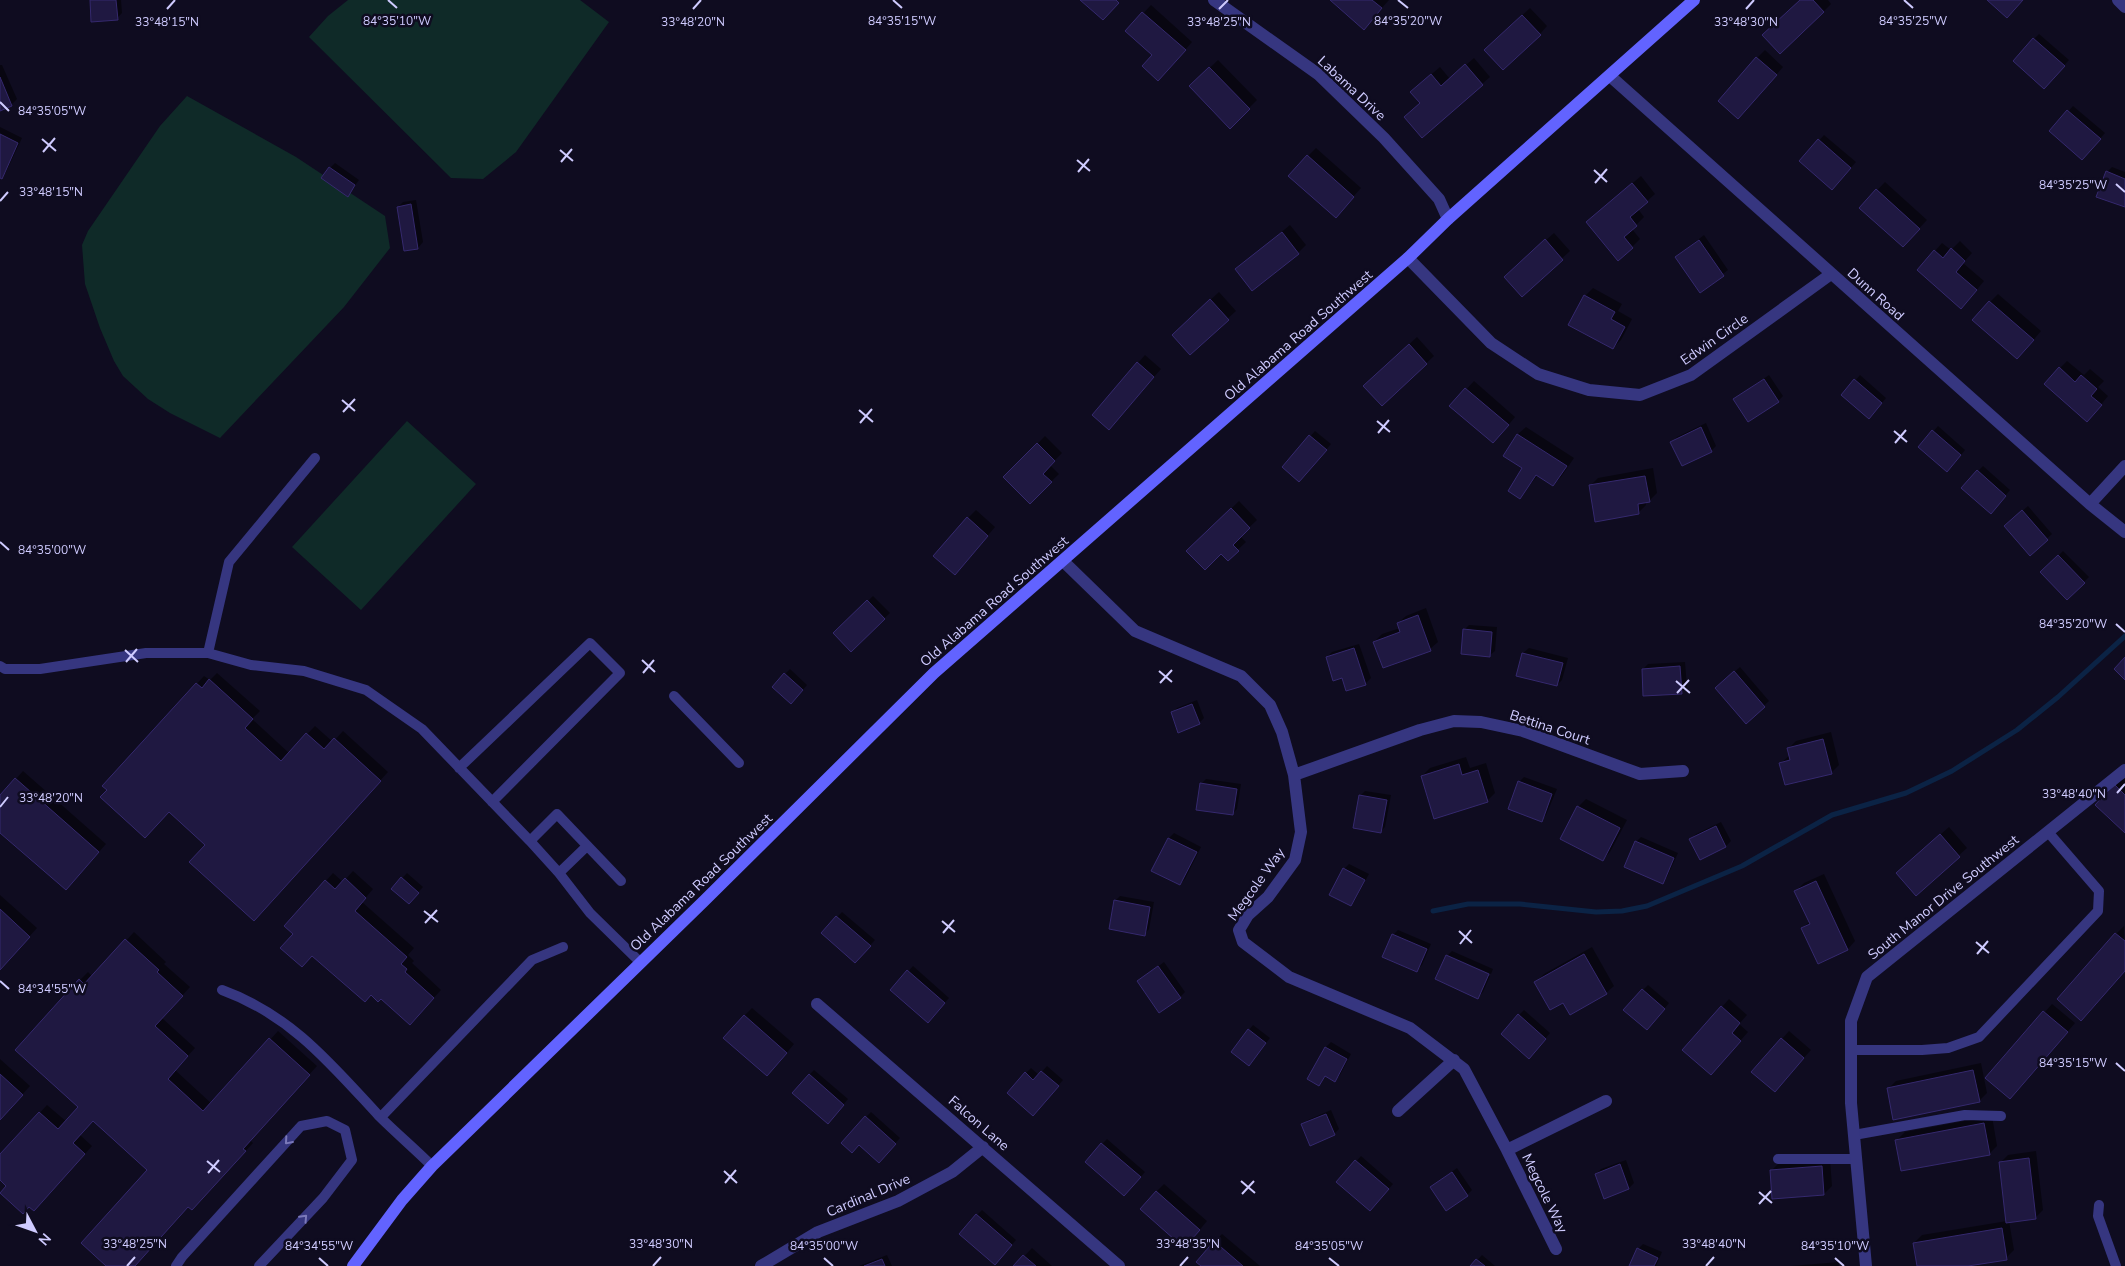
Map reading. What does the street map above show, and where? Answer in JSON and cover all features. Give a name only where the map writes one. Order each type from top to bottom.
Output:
[{"type":"street","name":"Labama Drive","points":[[1214,0],[1318,74],[1384,138],[1433,192],[1439,199],[1448,219]]},
{"type":"street","name":"Old Alabama Road Southwest","points":[[353,1266],[402,1200],[432,1166],[934,672],[1408,258],[1448,219],[1694,0]]},
{"type":"street","points":[[2118,0],[2125,7]]},
{"type":"street","name":"Dunn Road","points":[[1610,76],[2090,504],[2125,532]]},
{"type":"street","name":"Edwin Circle","points":[[1408,258],[1491,343],[1538,374],[1589,390],[1640,394],[1691,375],[1832,274]]},
{"type":"street","points":[[2090,504],[2125,466]]},
{"type":"street","name":"Megcole Way","points":[[1063,561],[1135,632],[1242,676],[1256,688],[1270,705],[1282,732],[1294,775],[1301,832],[1295,860],[1268,897],[1248,915],[1239,930],[1243,942],[1289,976],[1410,1028],[1464,1069],[1556,1249]]},
{"type":"street","name":"Bettina Court","points":[[1294,775],[1420,730],[1454,721],[1481,722],[1523,731],[1640,774],[1683,771]]},
{"type":"street","name":"South Manor Drive Southwest","points":[[1866,1266],[1851,1103],[1851,1021],[1867,977],[2125,770]]},
{"type":"street","name":"Falcon Lane","points":[[817,1004],[1120,1266]]},
{"type":"street","points":[[1398,1110],[1454,1060]]},
{"type":"street","points":[[1507,1150],[1606,1100]]},
{"type":"street","name":"Cardinal Drive","points":[[761,1266],[818,1232],[906,1197],[952,1172],[984,1147]]},
{"type":"lane","points":[[208,653],[229,562],[315,458]]},
{"type":"lane","points":[[459,768],[590,643],[620,673],[492,802]]},
{"type":"lane","points":[[0,666],[5,669],[40,669],[146,653],[208,653],[251,666],[304,671],[366,690],[422,729],[530,841],[559,873],[590,913],[640,962]]},
{"type":"lane","points":[[674,696],[739,763]]},
{"type":"lane","points":[[530,841],[557,814],[621,881]]},
{"type":"lane","points":[[1851,1050],[1948,1048],[1979,1037],[2098,911],[2099,891],[2048,832]]},
{"type":"lane","points":[[559,873],[587,846]]},
{"type":"lane","points":[[381,1118],[532,960],[563,947]]},
{"type":"lane","points":[[222,990],[249,1000],[281,1019],[340,1073],[381,1118],[432,1166]]},
{"type":"lane","points":[[1854,1135],[1965,1115],[2001,1116]]},
{"type":"lane","points":[[176,1266],[182,1257],[301,1126],[327,1121],[345,1130],[352,1160],[323,1198],[259,1266]]},
{"type":"lane","points":[[1778,1159],[1856,1159]]},
{"type":"lane","points":[[2099,1205],[2098,1216],[2116,1266]]},
{"type":"green space","points":[[348,0],[580,0],[609,22],[516,152],[483,179],[451,178],[309,37],[328,16]]},
{"type":"green space","points":[[187,96],[296,157],[385,216],[390,248],[344,307],[220,438],[170,413],[148,399],[123,376],[114,361],[100,328],[85,284],[82,245],[88,231],[160,126]]},
{"type":"green space","points":[[407,421],[476,484],[361,610],[292,547]]},
{"type":"building","points":[[90,0],[116,0],[118,20],[91,22]]},
{"type":"building","points":[[1080,0],[1116,0],[1119,3],[1103,20]]},
{"type":"building","points":[[1330,0],[1372,0],[1382,8],[1364,30]]},
{"type":"building","points":[[1800,0],[1813,0],[1824,12],[1780,54],[1762,35]]},
{"type":"building","points":[[1987,0],[2023,0],[2007,18]]},
{"type":"building","points":[[1142,12],[1186,50],[1158,81],[1142,66],[1152,55],[1125,31]]},
{"type":"building","points":[[1522,15],[1541,35],[1503,70],[1484,50]]},
{"type":"building","points":[[2033,38],[2065,66],[2044,89],[2013,61]]},
{"type":"building","points":[[1756,57],[1777,75],[1738,119],[1718,101]]},
{"type":"building","points":[[1465,64],[1483,85],[1422,138],[1404,117],[1420,103],[1410,92],[1431,74],[1441,86]]},
{"type":"building","points":[[1209,67],[1250,109],[1230,129],[1189,86]]},
{"type":"building","points":[[0,77],[12,106],[0,111]]},
{"type":"building","points":[[2067,110],[2101,139],[2082,160],[2049,131]]},
{"type":"building","points":[[0,134],[18,143],[2,179],[0,178]]},
{"type":"building","points":[[1818,139],[1851,168],[1832,190],[1799,161]]},
{"type":"building","points":[[1307,155],[1354,197],[1336,218],[1288,176]]},
{"type":"building","points":[[329,167],[355,185],[348,197],[321,178]]},
{"type":"building","points":[[2106,171],[2125,179],[2125,207],[2096,197]]},
{"type":"building","points":[[1632,183],[1648,202],[1630,217],[1637,226],[1624,237],[1633,248],[1618,261],[1586,222]]},
{"type":"building","points":[[1876,189],[1920,229],[1903,247],[1859,208]]},
{"type":"building","points":[[411,204],[418,249],[404,251],[397,207]]},
{"type":"building","points":[[1282,232],[1299,254],[1252,291],[1235,269]]},
{"type":"building","points":[[1545,239],[1563,260],[1522,297],[1504,277]]},
{"type":"building","points":[[1699,240],[1724,276],[1700,293],[1675,257]]},
{"type":"building","points":[[1951,248],[1965,261],[1956,272],[1977,290],[1961,309],[1917,270],[1934,250],[1943,258]]},
{"type":"building","points":[[1584,295],[1615,312],[1611,319],[1625,327],[1613,349],[1568,325]]},
{"type":"building","points":[[1210,299],[1229,320],[1190,355],[1172,335]]},
{"type":"building","points":[[1989,301],[2034,340],[2017,359],[1972,320]]},
{"type":"building","points":[[1409,344],[1427,364],[1382,406],[1363,386]]},
{"type":"building","points":[[1137,362],[1154,377],[1109,430],[1092,415]]},
{"type":"building","points":[[2059,367],[2075,382],[2081,375],[2097,389],[2091,396],[2102,405],[2087,422],[2044,384]]},
{"type":"building","points":[[1764,379],[1779,402],[1748,422],[1733,399]]},
{"type":"building","points":[[1854,379],[1882,403],[1869,419],[1841,395]]},
{"type":"building","points":[[1465,388],[1509,425],[1493,443],[1449,406]]},
{"type":"building","points":[[1701,427],[1712,452],[1682,466],[1670,442]]},
{"type":"building","points":[[1932,430],[1961,455],[1947,472],[1918,447]]},
{"type":"building","points":[[1517,434],[1567,466],[1553,486],[1536,475],[1520,499],[1508,491],[1522,468],[1503,456]]},
{"type":"building","points":[[1309,435],[1327,450],[1299,482],[1282,467]]},
{"type":"building","points":[[1037,443],[1055,461],[1043,474],[1052,482],[1030,504],[1003,477]]},
{"type":"building","points":[[1977,470],[2006,496],[1991,514],[1961,488]]},
{"type":"building","points":[[1645,476],[1650,502],[1638,504],[1639,514],[1595,522],[1589,485]]},
{"type":"building","points":[[1231,508],[1250,528],[1233,545],[1239,551],[1228,561],[1221,554],[1205,570],[1186,551]]},
{"type":"building","points":[[2022,510],[2048,540],[2030,556],[2004,526]]},
{"type":"building","points":[[967,517],[988,536],[955,575],[933,556]]},
{"type":"building","points":[[2058,555],[2085,583],[2067,600],[2040,572]]},
{"type":"building","points":[[867,600],[885,619],[851,652],[833,633]]},
{"type":"building","points":[[1418,615],[1431,651],[1383,668],[1373,642],[1400,632],[1397,623]]},
{"type":"building","points":[[1463,629],[1492,632],[1490,657],[1461,654]]},
{"type":"building","points":[[1354,648],[1366,685],[1346,691],[1342,678],[1333,681],[1326,657]]},
{"type":"building","points":[[1522,653],[1563,663],[1557,686],[1516,676]]},
{"type":"building","points":[[2125,657],[2125,680],[2114,669]]},
{"type":"building","points":[[1680,666],[1682,694],[1643,696],[1642,669]]},
{"type":"building","points":[[1734,671],[1765,707],[1746,724],[1715,688]]},
{"type":"building","points":[[784,673],[803,690],[791,704],[772,687]]},
{"type":"building","points":[[209,679],[253,719],[245,728],[281,761],[306,733],[324,749],[334,738],[381,781],[254,921],[189,862],[205,845],[169,812],[145,838],[100,797],[107,790],[102,786],[196,683],[202,688]]},
{"type":"building","points":[[1192,704],[1200,724],[1178,733],[1171,712]]},
{"type":"building","points":[[1823,739],[1832,774],[1785,785],[1779,763],[1790,760],[1787,748]]},
{"type":"building","points":[[1459,764],[1462,775],[1478,770],[1488,802],[1434,819],[1421,776]]},
{"type":"building","points":[[15,778],[99,852],[66,890],[0,833],[0,795]]},
{"type":"building","points":[[1518,781],[1552,794],[1542,822],[1508,809]]},
{"type":"building","points":[[1200,783],[1237,789],[1233,815],[1196,810]]},
{"type":"building","points":[[2114,784],[2125,795],[2125,833],[2095,805]]},
{"type":"building","points":[[1359,795],[1387,800],[1381,833],[1353,828]]},
{"type":"building","points":[[1577,806],[1620,828],[1603,861],[1560,839]]},
{"type":"building","points":[[1716,826],[1726,847],[1700,860],[1689,839]]},
{"type":"building","points":[[1940,834],[1960,857],[1916,896],[1896,873]]},
{"type":"building","points":[[1168,838],[1197,852],[1180,885],[1151,871]]},
{"type":"building","points":[[1635,841],[1674,858],[1663,884],[1624,867]]},
{"type":"building","points":[[1343,868],[1365,880],[1351,906],[1329,895]]},
{"type":"building","points":[[401,877],[419,893],[409,904],[391,889]]},
{"type":"building","points":[[345,878],[366,898],[355,911],[407,957],[401,964],[407,969],[405,972],[434,998],[410,1025],[381,999],[378,1002],[371,995],[365,1002],[312,956],[302,967],[280,948],[293,934],[284,926],[325,880],[335,889]]},
{"type":"building","points":[[1816,881],[1848,950],[1818,964],[1801,928],[1810,924],[1794,891]]},
{"type":"building","points":[[1114,900],[1150,907],[1145,936],[1109,929]]},
{"type":"building","points":[[0,909],[30,937],[0,970]]},
{"type":"building","points":[[836,916],[871,946],[855,963],[821,933]]},
{"type":"building","points":[[2115,933],[2125,941],[2125,971],[2081,1021],[2057,999]]},
{"type":"building","points":[[1392,934],[1427,949],[1417,972],[1382,957]]},
{"type":"building","points":[[125,939],[159,970],[157,972],[183,996],[155,1026],[188,1056],[168,1079],[203,1111],[269,1038],[310,1075],[243,1149],[246,1151],[192,1210],[188,1207],[135,1266],[106,1266],[81,1243],[147,1170],[93,1121],[73,1143],[85,1154],[34,1211],[29,1207],[23,1214],[0,1193],[6,1186],[0,1180],[0,1154],[39,1112],[58,1129],[78,1107],[15,1050],[79,979],[84,984]]},
{"type":"building","points":[[1584,954],[1607,994],[1570,1015],[1563,1003],[1550,1010],[1534,982]]},
{"type":"building","points":[[1446,955],[1489,974],[1478,999],[1435,979]]},
{"type":"building","points":[[1158,966],[1181,998],[1159,1013],[1137,981]]},
{"type":"building","points":[[907,970],[945,1003],[928,1023],[890,990]]},
{"type":"building","points":[[1642,989],[1665,1009],[1647,1030],[1623,1010]]},
{"type":"building","points":[[1721,1006],[1740,1023],[1732,1033],[1741,1041],[1711,1075],[1682,1050]]},
{"type":"building","points":[[2043,1011],[2068,1032],[2010,1099],[1985,1078]]},
{"type":"building","points":[[1518,1014],[1546,1039],[1529,1059],[1501,1034]]},
{"type":"building","points":[[744,1015],[787,1053],[767,1076],[723,1038]]},
{"type":"building","points":[[1248,1029],[1266,1043],[1249,1066],[1231,1052]]},
{"type":"building","points":[[1781,1038],[1804,1058],[1775,1092],[1751,1072]]},
{"type":"building","points":[[1325,1047],[1347,1059],[1335,1082],[1325,1076],[1319,1086],[1307,1079]]},
{"type":"building","points":[[1973,1070],[1980,1102],[1893,1120],[1887,1088]]},
{"type":"building","points":[[1041,1071],[1059,1086],[1033,1116],[1007,1093],[1025,1072],[1033,1080]]},
{"type":"building","points":[[0,1074],[23,1095],[0,1120]]},
{"type":"building","points":[[809,1074],[844,1105],[828,1124],[792,1093]]},
{"type":"building","points":[[1326,1114],[1335,1135],[1310,1146],[1301,1124]]},
{"type":"building","points":[[865,1116],[896,1144],[879,1163],[859,1145],[852,1153],[841,1143]]},
{"type":"building","points":[[1984,1123],[1990,1155],[1901,1171],[1895,1140]]},
{"type":"building","points":[[1101,1143],[1141,1177],[1124,1196],[1085,1162]]},
{"type":"building","points":[[2029,1158],[2036,1219],[2006,1223],[1999,1162]]},
{"type":"building","points":[[1355,1160],[1389,1189],[1370,1211],[1336,1182]]},
{"type":"building","points":[[1620,1164],[1629,1189],[1604,1199],[1595,1174]]},
{"type":"building","points":[[1822,1166],[1824,1195],[1772,1199],[1770,1170]]},
{"type":"building","points":[[1452,1172],[1468,1196],[1446,1211],[1430,1187]]},
{"type":"building","points":[[1156,1191],[1200,1230],[1184,1248],[1140,1209]]},
{"type":"building","points":[[976,1214],[1012,1245],[995,1265],[959,1234]]},
{"type":"building","points":[[2002,1228],[2007,1260],[1968,1266],[1917,1266],[1913,1243]]},
{"type":"building","points":[[1214,1241],[1243,1266],[1201,1266],[1196,1262]]},
{"type":"building","points":[[1637,1248],[1658,1258],[1654,1266],[1629,1266]]},
{"type":"building","points":[[1023,1255],[1036,1266],[1013,1266]]},
{"type":"building","points":[[882,1259],[885,1266],[864,1266]]},
{"type":"building","points":[[1476,1259],[1485,1266],[1470,1266]]},
{"type":"waterway","points":[[1433,911],[1468,904],[1520,904],[1596,912],[1622,911],[1647,906],[1742,866],[1832,815],[1906,793],[1952,771],[2017,730],[2058,697],[2125,636]]}]
